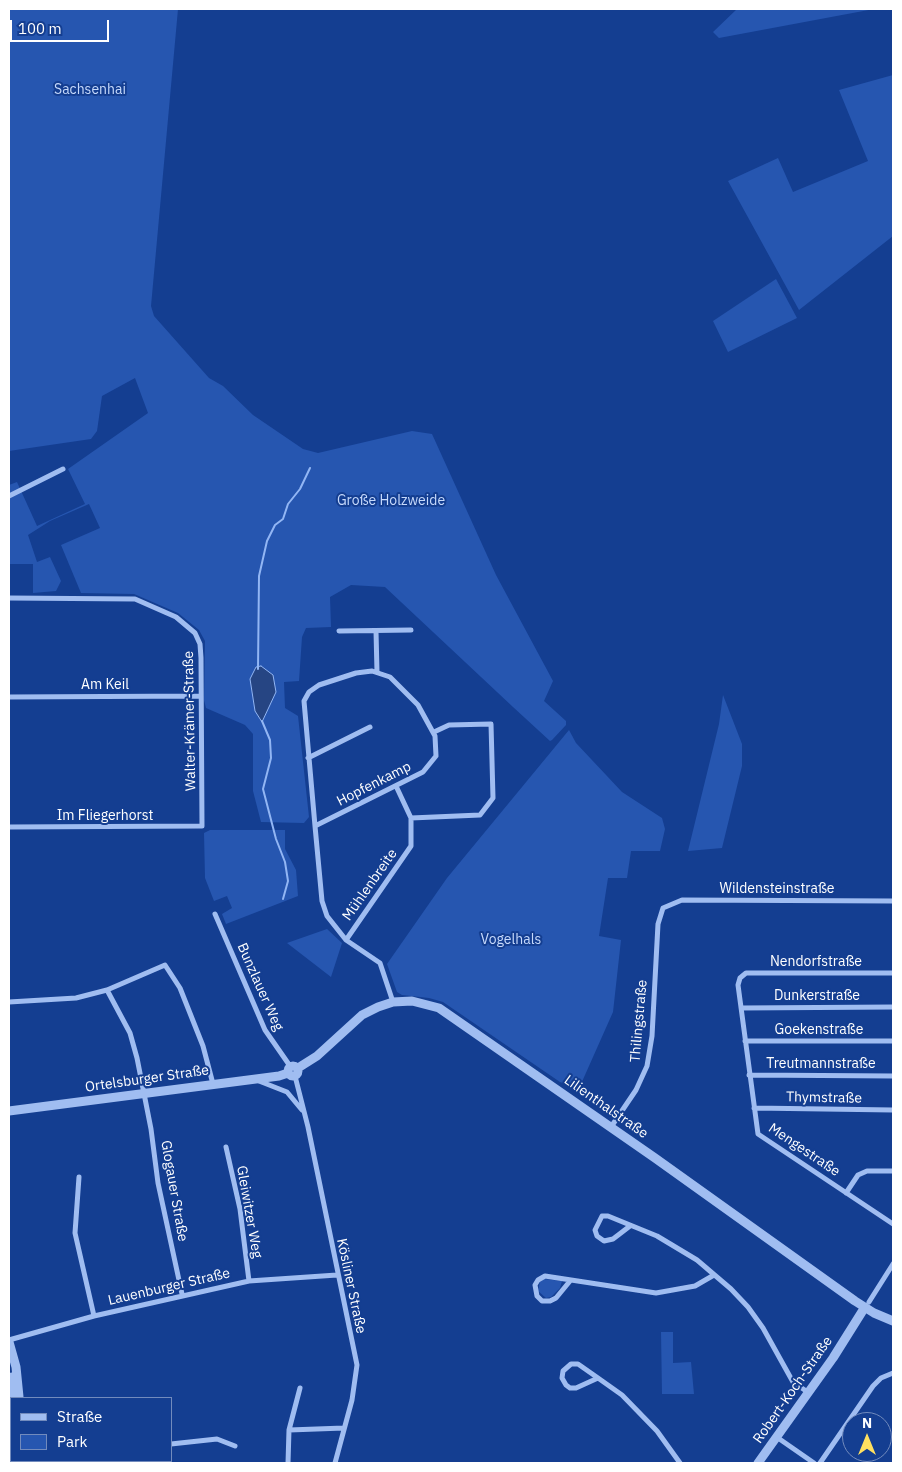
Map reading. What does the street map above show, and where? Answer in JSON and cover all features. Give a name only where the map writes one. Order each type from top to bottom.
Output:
[{"type":"street","points":[[9,496],[63,469]]},
{"type":"street","name":"Walter-Krämer-Straße","points":[[9,598],[135,599],[176,617],[195,633],[200,644],[202,826]]},
{"type":"street","points":[[376,630],[377,672],[356,673],[319,685],[309,692],[304,701],[304,710],[324,908],[331,924],[346,940],[380,963],[393,1002]]},
{"type":"street","points":[[339,631],[411,630]]},
{"type":"street","name":"Hopfenkamp","points":[[315,826],[423,772],[431,765],[437,751],[434,732],[413,698],[390,677],[377,672]]},
{"type":"street","name":"Am Keil","points":[[9,697],[201,696]]},
{"type":"street","points":[[411,818],[480,815],[493,798],[491,724],[449,725],[434,732]]},
{"type":"street","points":[[308,758],[370,727]]},
{"type":"street","name":"Mühlenbreite","points":[[346,940],[411,846],[411,818],[396,786]]},
{"type":"street","name":"Im Fliegerhorst","points":[[9,827],[202,826]]},
{"type":"street","name":"Wildensteinstraße","points":[[663,908],[682,900],[893,901]]},
{"type":"street","name":"Thilingstraße","points":[[611,1128],[636,1090],[648,1066],[652,1036],[658,924],[663,908]]},
{"type":"street","name":"Bunzlauer Weg","points":[[216,914],[265,1030],[293,1071]]},
{"type":"street","points":[[9,1002],[60,1000],[107,990],[164,965],[180,988],[203,1046],[213,1084]]},
{"type":"street","name":"Nendorfstraße","points":[[740,978],[746,973],[893,973]]},
{"type":"street","name":"Mengestraße","points":[[740,978],[738,984],[758,1134],[893,1224]]},
{"type":"street","name":"Glogauer Straße","points":[[107,990],[130,1033],[137,1058],[142,1092],[151,1129],[158,1183],[182,1294]]},
{"type":"street","name":"Lilienthalstraße","points":[[293,1071],[317,1056],[362,1015],[393,1002],[423,1002],[452,1014],[865,1307],[893,1321]]},
{"type":"street","name":"Dunkerstraße","points":[[741,1008],[893,1008]]},
{"type":"street","name":"Goekenstraße","points":[[745,1041],[893,1041]]},
{"type":"street","name":"Ortelsburger Straße","points":[[9,1111],[142,1092],[279,1076],[293,1071]]},
{"type":"street","name":"Kösliner Straße","points":[[293,1071],[304,1112],[357,1365],[352,1400],[335,1463]]},
{"type":"street","name":"Treutmannstraße","points":[[749,1075],[893,1076]]},
{"type":"street","name":"Kösliner Straße","points":[[251,1079],[287,1092],[304,1112]]},
{"type":"street","name":"Thymstraße","points":[[754,1108],[893,1110]]},
{"type":"street","name":"Gleiwitzer Weg","points":[[226,1147],[240,1209],[249,1281]]},
{"type":"street","points":[[846,1192],[858,1175],[866,1171],[893,1171]]},
{"type":"street","points":[[79,1177],[75,1232],[94,1316]]},
{"type":"street","points":[[630,1226],[612,1240],[604,1241],[597,1236],[595,1230],[602,1216],[608,1216],[657,1236],[678,1248],[714,1275],[748,1308],[763,1328],[794,1382],[808,1393]]},
{"type":"street","points":[[865,1307],[893,1264]]},
{"type":"street","name":"Lauenburger Straße","points":[[9,1341],[94,1316],[182,1294],[249,1281],[337,1275]]},
{"type":"street","points":[[570,1281],[556,1298],[550,1301],[542,1301],[537,1296],[535,1290],[537,1282],[545,1276],[656,1293],[695,1286],[714,1275]]},
{"type":"street","name":"Robert-Koch-Straße","points":[[758,1463],[778,1438],[865,1307]]},
{"type":"street","points":[[9,1341],[16,1368],[15,1397]]},
{"type":"street","points":[[598,1378],[576,1388],[566,1385],[562,1378],[566,1367],[578,1364],[598,1378],[622,1395],[644,1416],[680,1463]]},
{"type":"street","points":[[9,1365],[15,1397]]},
{"type":"street","points":[[820,1463],[872,1386],[881,1378],[893,1373]]},
{"type":"street","points":[[288,1463],[289,1430],[300,1388]]},
{"type":"street","points":[[289,1430],[344,1428]]},
{"type":"street","points":[[778,1438],[814,1463]]},
{"type":"street","points":[[172,1444],[217,1439],[235,1446]]},
{"type":"green space","points":[[9,9],[178,9],[151,306],[154,316],[209,378],[223,386],[253,415],[303,449],[318,453],[412,431],[432,434],[496,575],[553,681],[544,701],[566,721],[566,725],[550,741],[385,587],[351,585],[330,597],[331,627],[306,628],[302,637],[299,681],[284,682],[285,708],[298,716],[309,817],[304,823],[261,822],[253,791],[253,734],[245,725],[206,708],[204,700],[205,641],[199,630],[178,613],[134,594],[81,593],[61,545],[100,528],[89,504],[50,521],[28,535],[37,562],[50,557],[61,581],[56,591],[33,593],[33,564],[9,564],[9,485],[17,482],[37,526],[85,504],[68,469],[148,413],[135,378],[102,396],[97,431],[91,439],[9,451]],"holes":[[[273,675],[255,711],[250,679]]]},
{"type":"green space","points":[[737,9],[874,9],[719,38],[713,32]]},
{"type":"green space","points":[[893,75],[893,236],[799,310],[728,181],[778,158],[793,192],[868,161],[839,90]]},
{"type":"green space","points":[[776,279],[797,318],[728,352],[713,321]]},
{"type":"green space","points":[[723,695],[742,744],[742,766],[722,848],[688,851],[719,724]]},
{"type":"green space","name":"Vogelhals","points":[[569,730],[576,743],[622,792],[662,818],[665,829],[660,851],[631,851],[627,878],[608,878],[599,936],[621,940],[613,1012],[577,1093],[573,1087],[560,1082],[443,1002],[429,998],[402,995],[397,992],[387,964],[447,878]]},
{"type":"green space","points":[[210,830],[285,830],[285,849],[296,870],[298,896],[226,924],[222,914],[232,908],[227,896],[214,901],[205,878],[204,833]]},
{"type":"green space","points":[[327,929],[342,943],[331,977],[287,943]]},
{"type":"green space","points":[[544,1279],[562,1281],[560,1288],[551,1297],[546,1298],[538,1291],[540,1281]]},
{"type":"green space","points":[[661,1332],[673,1332],[673,1363],[691,1362],[694,1394],[662,1394]]},
{"type":"shaded area","points":[[261,666],[273,675],[276,692],[262,722],[255,711],[250,679],[256,667]]},
{"type":"waterway","points":[[258,669],[259,576],[267,541],[275,525],[283,519],[288,504],[300,489],[310,468]]},
{"type":"waterway","points":[[262,721],[270,740],[271,758],[263,789],[276,839],[285,862],[288,881],[283,899]]},
{"type":"park label","name":"Sachsenhai","points":[[90,90]]},
{"type":"park label","name":"Große Holzweide","points":[[391,501]]}]
